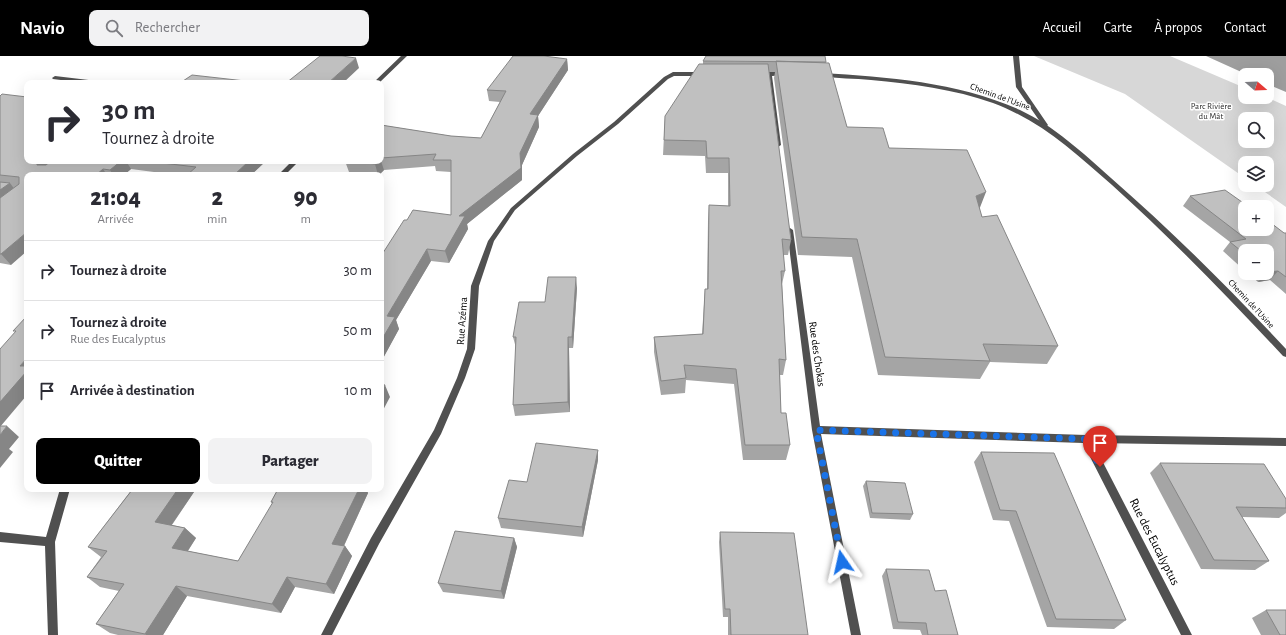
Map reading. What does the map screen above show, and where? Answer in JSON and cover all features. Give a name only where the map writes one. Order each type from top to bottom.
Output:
[{"type":"street","points":[[379,80],[404,56]]},
{"type":"street","points":[[1016,56],[1019,87],[1046,126]]},
{"type":"street","name":"Rue Azéma","points":[[326,635],[375,541],[438,431],[462,378],[471,349],[475,286],[491,241],[500,227],[513,209],[575,155],[616,123],[666,78],[673,74],[707,74]]},
{"type":"street","points":[[754,74],[791,75]]},
{"type":"street","points":[[769,74],[780,153]]},
{"type":"street","name":"Chemin de l'Usine","points":[[812,75],[894,82],[947,89],[983,99],[1017,111],[1046,126],[1136,204],[1231,294],[1286,354]]},
{"type":"street","points":[[55,78],[72,80]]},
{"type":"street","points":[[284,172],[293,164]]},
{"type":"street","name":"Rue des Chokas","points":[[789,224],[816,430],[856,635]]},
{"type":"street","points":[[816,430],[1086,439],[1286,442]]},
{"type":"street","name":"Rue des Eucalyptus","points":[[1086,439],[1187,635]]},
{"type":"street","points":[[54,635],[50,542],[64,492]]},
{"type":"street","points":[[0,537],[50,542]]},
{"type":"green space","name":"Parc Rivière du Mât","points":[[1034,56],[1170,56],[1238,85],[1238,104],[1274,104],[1274,101],[1286,106],[1286,207],[1265,192],[1274,192],[1274,156],[1238,156],[1238,173],[1125,94]]},
{"type":"shaded area","points":[[1206,56],[1286,56],[1286,92],[1274,87],[1274,68],[1238,68],[1238,70]]},
{"type":"building","points":[[320,56],[342,56],[356,58],[331,80],[290,80]]},
{"type":"building","points":[[513,56],[544,56],[567,59],[530,114],[538,115],[520,153],[521,168],[459,216],[465,216],[445,251],[427,249],[387,316],[395,317],[384,336],[384,251],[404,220],[407,220],[413,210],[451,215],[451,160],[433,160],[436,154],[384,158],[384,125],[451,136],[481,138],[506,91],[487,90]]},
{"type":"building","points":[[706,56],[825,56],[826,62],[703,61]]},
{"type":"building","points":[[776,61],[829,63],[847,127],[883,128],[889,148],[967,150],[986,192],[976,196],[982,217],[997,215],[1058,346],[983,344],[990,361],[885,357],[857,239],[802,237]]},
{"type":"building","points":[[699,64],[768,64],[791,240],[782,239],[785,271],[781,271],[786,360],[779,359],[781,413],[786,413],[790,445],[745,445],[736,369],[684,365],[686,378],[661,381],[654,337],[703,334],[705,289],[708,289],[709,205],[730,206],[729,158],[707,158],[706,141],[664,140],[665,116]]},
{"type":"building","points":[[192,75],[236,80],[184,80]]},
{"type":"building","points":[[2,94],[24,97],[24,164],[117,164],[110,170],[103,169],[100,172],[24,172],[24,235],[1,254],[0,198],[19,184],[19,177],[0,175],[0,96]]},
{"type":"building","points":[[170,164],[246,164],[237,172],[190,172],[196,167]]},
{"type":"building","points":[[0,182],[10,183],[0,190]]},
{"type":"building","points":[[1225,190],[1239,200],[1238,233],[1190,196]]},
{"type":"building","points":[[1274,225],[1286,233],[1286,277],[1278,271],[1274,271],[1274,244],[1238,244],[1238,248],[1230,242],[1246,239],[1242,236],[1274,236]]},
{"type":"building","points":[[548,277],[576,277],[572,337],[568,337],[568,402],[513,405],[516,337],[513,337],[519,302],[545,302]]},
{"type":"building","points":[[24,319],[24,361],[20,366],[24,366],[24,374],[0,402],[0,349],[16,331],[13,331]]},
{"type":"building","points":[[0,426],[7,426],[0,435]]},
{"type":"building","points":[[536,443],[598,450],[582,527],[498,518],[509,480],[527,482]]},
{"type":"building","points":[[981,452],[1054,453],[1126,620],[1056,619],[1016,511],[1000,510]]},
{"type":"building","points":[[1160,463],[1264,464],[1286,499],[1286,508],[1236,507],[1269,561],[1214,560]]},
{"type":"building","points":[[866,481],[905,483],[913,514],[872,513]]},
{"type":"building","points":[[130,492],[176,492],[155,522],[185,528],[172,548],[238,561],[273,502],[271,502],[276,492],[358,492],[332,544],[345,546],[326,584],[287,577],[272,604],[176,586],[145,634],[96,624],[124,584],[87,577],[107,551],[88,547]]},
{"type":"building","points":[[455,531],[514,538],[501,591],[438,583]]},
{"type":"building","points":[[720,532],[794,533],[808,635],[731,635],[730,609],[725,609]]},
{"type":"building","points":[[886,569],[929,570],[935,591],[946,590],[958,635],[928,635],[926,623],[898,622]]},
{"type":"building","points":[[1266,610],[1286,610],[1286,635],[1280,635]]},
{"type":"route","points":[[842,562],[816,430],[1086,439],[1100,467]]}]
